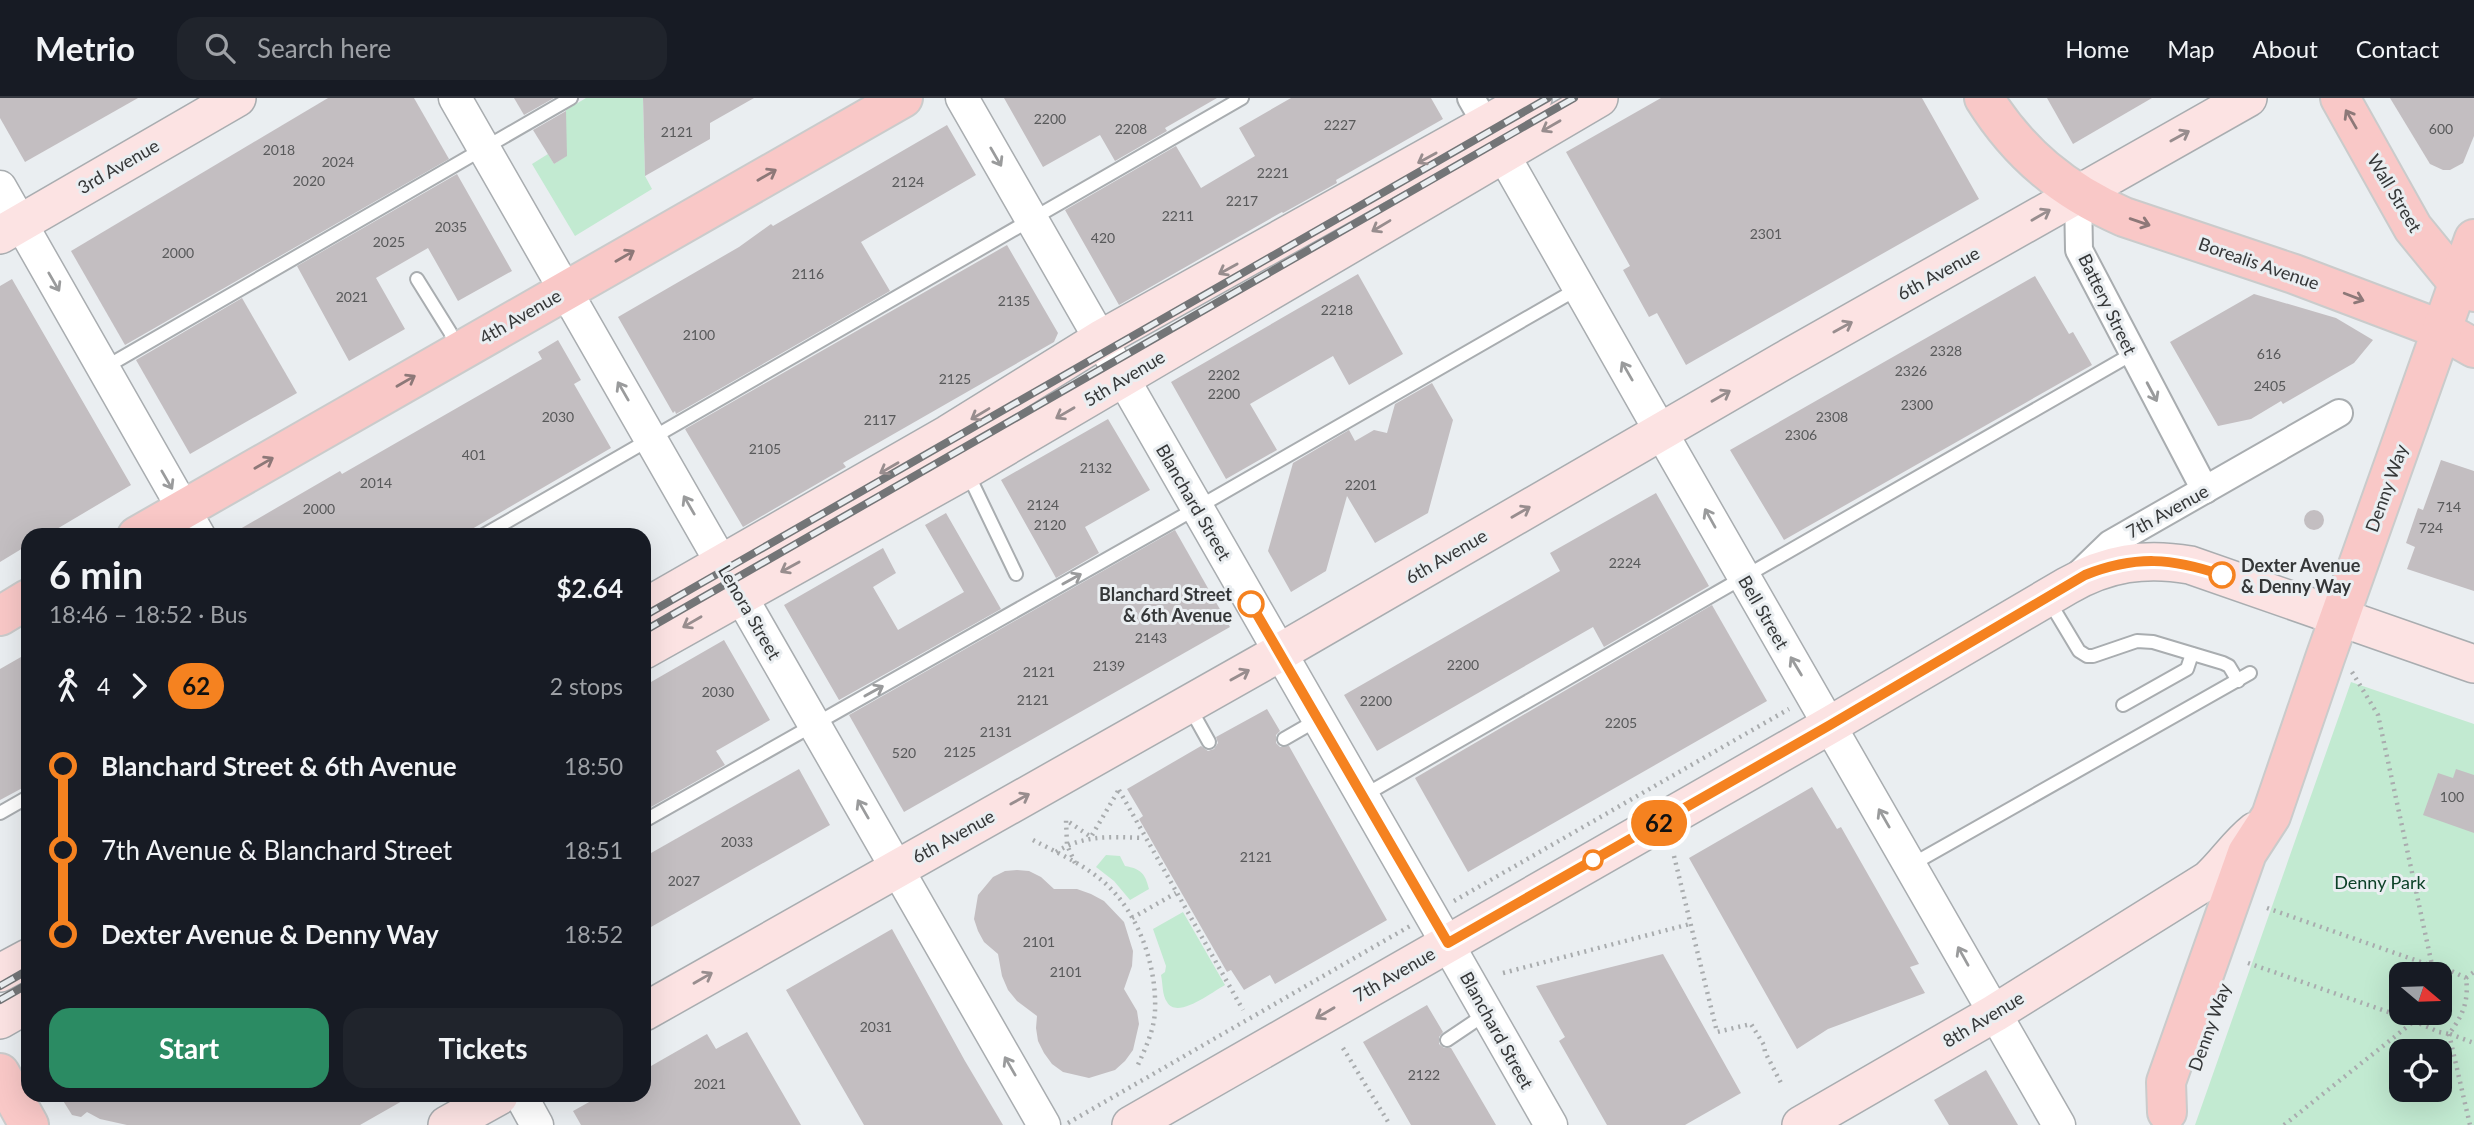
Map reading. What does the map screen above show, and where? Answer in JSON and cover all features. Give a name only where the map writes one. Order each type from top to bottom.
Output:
[{"type":"main road","name":"3rd Avenue","points":[[10,229],[237,98]]},
{"type":"main road","name":"4th Avenue","points":[[168,528],[191,522],[458,351],[903,98]]},
{"type":"main road","name":"5th Avenue","points":[[651,644],[731,579],[948,434],[1101,339],[1533,98]]},
{"type":"main road","name":"5th Avenue","points":[[651,606],[731,579],[967,470],[1124,378],[1487,125],[1599,98]]},
{"type":"main road","points":[[1984,98],[2025,152],[2057,181],[2078,194]]},
{"type":"main road","name":"6th Avenue","points":[[651,1008],[1188,705],[1662,430],[2248,98]]},
{"type":"main road","name":"Wall Street","points":[[2340,98],[2413,228],[2466,288]]},
{"type":"main road","name":"Borealis Avenue","points":[[2078,194],[2124,217],[2294,274],[2458,339]]},
{"type":"main road","name":"Denny Way","points":[[2165,1119],[2166,1082],[2247,853],[2271,816],[2340,617],[2458,339],[2474,239]]},
{"type":"main road","points":[[2057,591],[2105,567],[2137,561],[2169,561],[2210,571],[2474,664]]},
{"type":"main road","name":"7th Avenue","points":[[1131,1125],[1830,725],[2057,591]]},
{"type":"main road","points":[[0,616],[21,603]]},
{"type":"main road","name":"Denny Way","points":[[2165,1119],[2187,1087],[2269,859],[2271,816]]},
{"type":"main road","name":"8th Avenue","points":[[1801,1125],[1996,1013],[2208,880],[2235,853],[2246,837],[2271,816]]},
{"type":"main road","points":[[2163,908],[2196,902],[2227,911]]},
{"type":"main road","points":[[0,974],[21,962]]},
{"type":"main road","points":[[0,1020],[21,1008]]},
{"type":"main road","points":[[0,1073],[29,1125]]},
{"type":"main road","points":[[447,1125],[488,1102]]},
{"type":"street","name":"Lenora Street","points":[[455,98],[897,868],[1059,1122]]},
{"type":"street","name":"Blanchard Street","points":[[962,98],[1551,1125]]},
{"type":"street","name":"Bell Street","points":[[1487,125],[1662,430],[1743,578],[2059,1125]]},
{"type":"street","points":[[0,187],[10,229],[104,368],[191,522]]},
{"type":"street","name":"Battery Street","points":[[2078,194],[2079,250],[2205,490]]},
{"type":"street","name":"7th Avenue","points":[[2057,591],[2110,544],[2339,413]]},
{"type":"street","points":[[524,1102],[537,1125]]},
{"type":"lane","points":[[104,368],[571,98]]},
{"type":"lane","points":[[496,528],[1242,98]]},
{"type":"lane","points":[[417,279],[450,332],[458,351]]},
{"type":"lane","points":[[651,817],[1579,288]]},
{"type":"lane","points":[[1363,796],[2132,354]]},
{"type":"lane","points":[[967,470],[1016,574]]},
{"type":"lane","points":[[2057,591],[2079,651],[2087,656],[2137,641],[2153,642],[2229,666],[2238,681]]},
{"type":"lane","points":[[2123,705],[2187,669],[2192,654]]},
{"type":"lane","points":[[1911,865],[2250,673]]},
{"type":"lane","points":[[1188,705],[1209,741]]},
{"type":"lane","points":[[1284,739],[1318,720]]},
{"type":"lane","points":[[0,813],[21,800]]},
{"type":"lane","points":[[1447,1040],[1487,1013]]},
{"type":"path","points":[[2351,670],[2378,715],[2431,962]]},
{"type":"path","points":[[1448,905],[1797,704]]},
{"type":"path","points":[[1091,837],[1119,790],[1166,870],[1176,893],[1222,968],[1243,1010]]},
{"type":"path","points":[[1075,863],[1067,845],[1066,820],[1091,837]]},
{"type":"path","points":[[1056,852],[1067,845],[1091,837],[1145,838]]},
{"type":"path","points":[[1033,840],[1087,869],[1108,886],[1132,918],[1147,953],[1155,1011],[1151,1032],[1137,1067]]},
{"type":"path","points":[[1674,856],[1717,1032],[1751,1024],[1781,1083]]},
{"type":"path","points":[[1132,918],[1176,893]]},
{"type":"path","points":[[2267,908],[2421,962]]},
{"type":"path","points":[[1059,1122],[1415,923]]},
{"type":"path","points":[[1503,973],[1690,924]]},
{"type":"path","points":[[2248,963],[2389,1012]]},
{"type":"path","points":[[2452,972],[2474,980]]},
{"type":"path","points":[[2466,978],[2474,972]]},
{"type":"path","points":[[2466,978],[2466,1008],[2449,1034],[2470,1125]]},
{"type":"path","points":[[2284,1125],[2408,1026]]},
{"type":"path","points":[[2423,1026],[2474,1043]]},
{"type":"path","points":[[1343,1048],[1390,1125]]},
{"type":"green space","points":[[586,98],[643,98],[645,176],[652,189],[575,236],[532,164],[548,154],[554,164],[566,156],[566,110]]},
{"type":"green space","name":"Denny Park","points":[[2351,682],[2474,724],[2474,1125],[2195,1125]]},
{"type":"green space","points":[[1106,855],[1120,856],[1125,866],[1142,873],[1149,889],[1130,900],[1114,881],[1096,867]]},
{"type":"green space","points":[[1183,912],[1225,985],[1195,1003],[1178,1008],[1172,1007],[1164,996],[1161,975],[1166,966],[1153,929]]},
{"type":"building","points":[[0,98],[138,98],[25,162],[0,118]]},
{"type":"building","points":[[328,98],[414,98],[449,159],[125,345],[71,251]]},
{"type":"building","points":[[514,98],[554,98],[524,115]]},
{"type":"building","points":[[643,98],[754,98],[710,123],[710,139],[645,176]]},
{"type":"building","points":[[1004,98],[1217,98],[1115,161],[1100,135],[1043,167]]},
{"type":"building","points":[[1291,98],[1431,98],[1443,119],[1336,180],[1337,183],[1119,305],[1065,210],[1176,146],[1201,188],[1255,156],[1239,128]]},
{"type":"building","points":[[1661,98],[1922,98],[1979,199],[1686,365],[1657,313],[1649,317],[1623,270],[1630,266],[1566,152]]},
{"type":"building","points":[[2047,98],[2152,98],[2073,144]]},
{"type":"building","points":[[2390,98],[2474,98],[2474,136],[2463,163],[2450,170],[2430,164]]},
{"type":"building","points":[[566,111],[567,156],[554,164],[533,130]]},
{"type":"building","points":[[947,125],[976,175],[861,242],[890,291],[676,414],[675,411],[673,413],[618,317],[739,247],[771,224],[773,226]]},
{"type":"building","points":[[457,174],[512,271],[458,301],[428,248],[376,278],[405,329],[349,361],[297,266]]},
{"type":"building","points":[[1007,245],[1058,333],[1054,342],[843,463],[846,467],[743,527],[685,429]]},
{"type":"building","points":[[1358,274],[1403,354],[1349,385],[1333,356],[1250,404],[1277,450],[1226,479],[1171,382]]},
{"type":"building","points":[[2035,276],[2069,334],[2073,332],[2092,365],[1784,540],[1730,450]]},
{"type":"building","points":[[12,279],[131,485],[58,528],[21,528],[21,549],[0,562],[0,286]]},
{"type":"building","points":[[2254,294],[2336,318],[2373,340],[2354,363],[2283,404],[2281,401],[2251,419],[2218,426],[2170,342]]},
{"type":"building","points":[[242,298],[297,393],[190,454],[136,360]]},
{"type":"building","points":[[558,340],[581,380],[574,384],[611,448],[474,528],[242,528],[340,471],[342,474],[542,359],[538,352]]},
{"type":"building","points":[[1432,383],[1453,420],[1428,513],[1375,543],[1347,496],[1326,571],[1291,592],[1268,551],[1293,463],[1349,430],[1355,441],[1374,430],[1387,433],[1395,404]]},
{"type":"building","points":[[1108,419],[1150,490],[1085,527],[1099,553],[1056,578],[1001,480]]},
{"type":"building","points":[[2441,460],[2474,471],[2474,591],[2407,569],[2415,547],[2406,543],[2418,508],[2423,510]]},
{"type":"building","points":[[1656,493],[1709,586],[1604,647],[1593,627],[1377,751],[1344,695],[1560,571],[1550,553]]},
{"type":"building","points":[[2310,510],[2318,510],[2324,520],[2318,530],[2310,530],[2304,524],[2304,516]]},
{"type":"building","points":[[946,513],[1001,609],[839,700],[784,605],[883,548],[896,573],[873,587],[898,630],[964,592],[925,525]]},
{"type":"building","points":[[1175,530],[1230,627],[904,812],[849,715]]},
{"type":"building","points":[[1712,605],[1767,701],[1468,872],[1415,778]]},
{"type":"building","points":[[724,640],[770,720],[716,751],[725,765],[651,807],[651,682]]},
{"type":"building","points":[[21,657],[21,789],[0,800],[0,669]]},
{"type":"building","points":[[1267,709],[1280,731],[1276,735],[1276,743],[1280,747],[1289,746],[1387,920],[1275,984],[1270,975],[1244,990],[1231,970],[1227,972],[1139,819],[1143,816],[1127,789],[1201,746],[1208,751],[1214,749],[1218,743],[1216,737]]},
{"type":"building","points":[[799,769],[830,825],[651,927],[651,853]]},
{"type":"building","points":[[2456,769],[2474,775],[2474,833],[2423,815],[2438,773],[2453,778]]},
{"type":"building","points":[[1812,787],[1837,829],[1841,827],[1919,964],[1910,967],[1925,993],[1828,1029],[1797,1049],[1689,858]]},
{"type":"building","points":[[1005,871],[1029,871],[1041,877],[1054,889],[1077,889],[1091,894],[1104,901],[1124,922],[1133,951],[1132,966],[1124,989],[1137,1011],[1139,1024],[1133,1050],[1115,1070],[1089,1078],[1063,1072],[1052,1064],[1038,1041],[1037,1016],[1017,1001],[1008,990],[998,954],[984,942],[978,931],[974,919],[978,895],[993,877]]},
{"type":"building","points":[[892,929],[1003,1125],[864,1125],[786,990]]},
{"type":"building","points":[[1663,954],[1741,1093],[1685,1125],[1607,1125],[1559,1041],[1565,1037],[1536,986]]},
{"type":"building","points":[[1427,1005],[1443,1032],[1439,1037],[1439,1044],[1444,1048],[1451,1048],[1496,1125],[1411,1125],[1363,1042]]},
{"type":"building","points":[[747,1032],[801,1125],[581,1125],[573,1111],[589,1102],[651,1102],[651,1066],[707,1034],[716,1049]]},
{"type":"building","points":[[1986,1070],[2018,1125],[1949,1125],[1934,1100]]},
{"type":"building","points":[[64,1102],[400,1102],[360,1125],[127,1125],[100,1119],[87,1112],[81,1117],[72,1115]]},
{"type":"railway","points":[[651,612],[1548,98]]},
{"type":"railway","points":[[651,627],[1574,98]]},
{"type":"railway","points":[[0,986],[21,974]]},
{"type":"railway","points":[[0,1000],[21,988]]},
{"type":"bus line","name":"62","points":[[1251,604],[1448,943],[1830,725],[2085,575],[2105,567],[2147,560],[2190,565],[2222,575]]},
{"type":"place","name":"Dexter Avenue & Denny Way","points":[[2222,575]]},
{"type":"place","name":"Blanchard Street & 6th Avenue","points":[[1251,604]]}]
